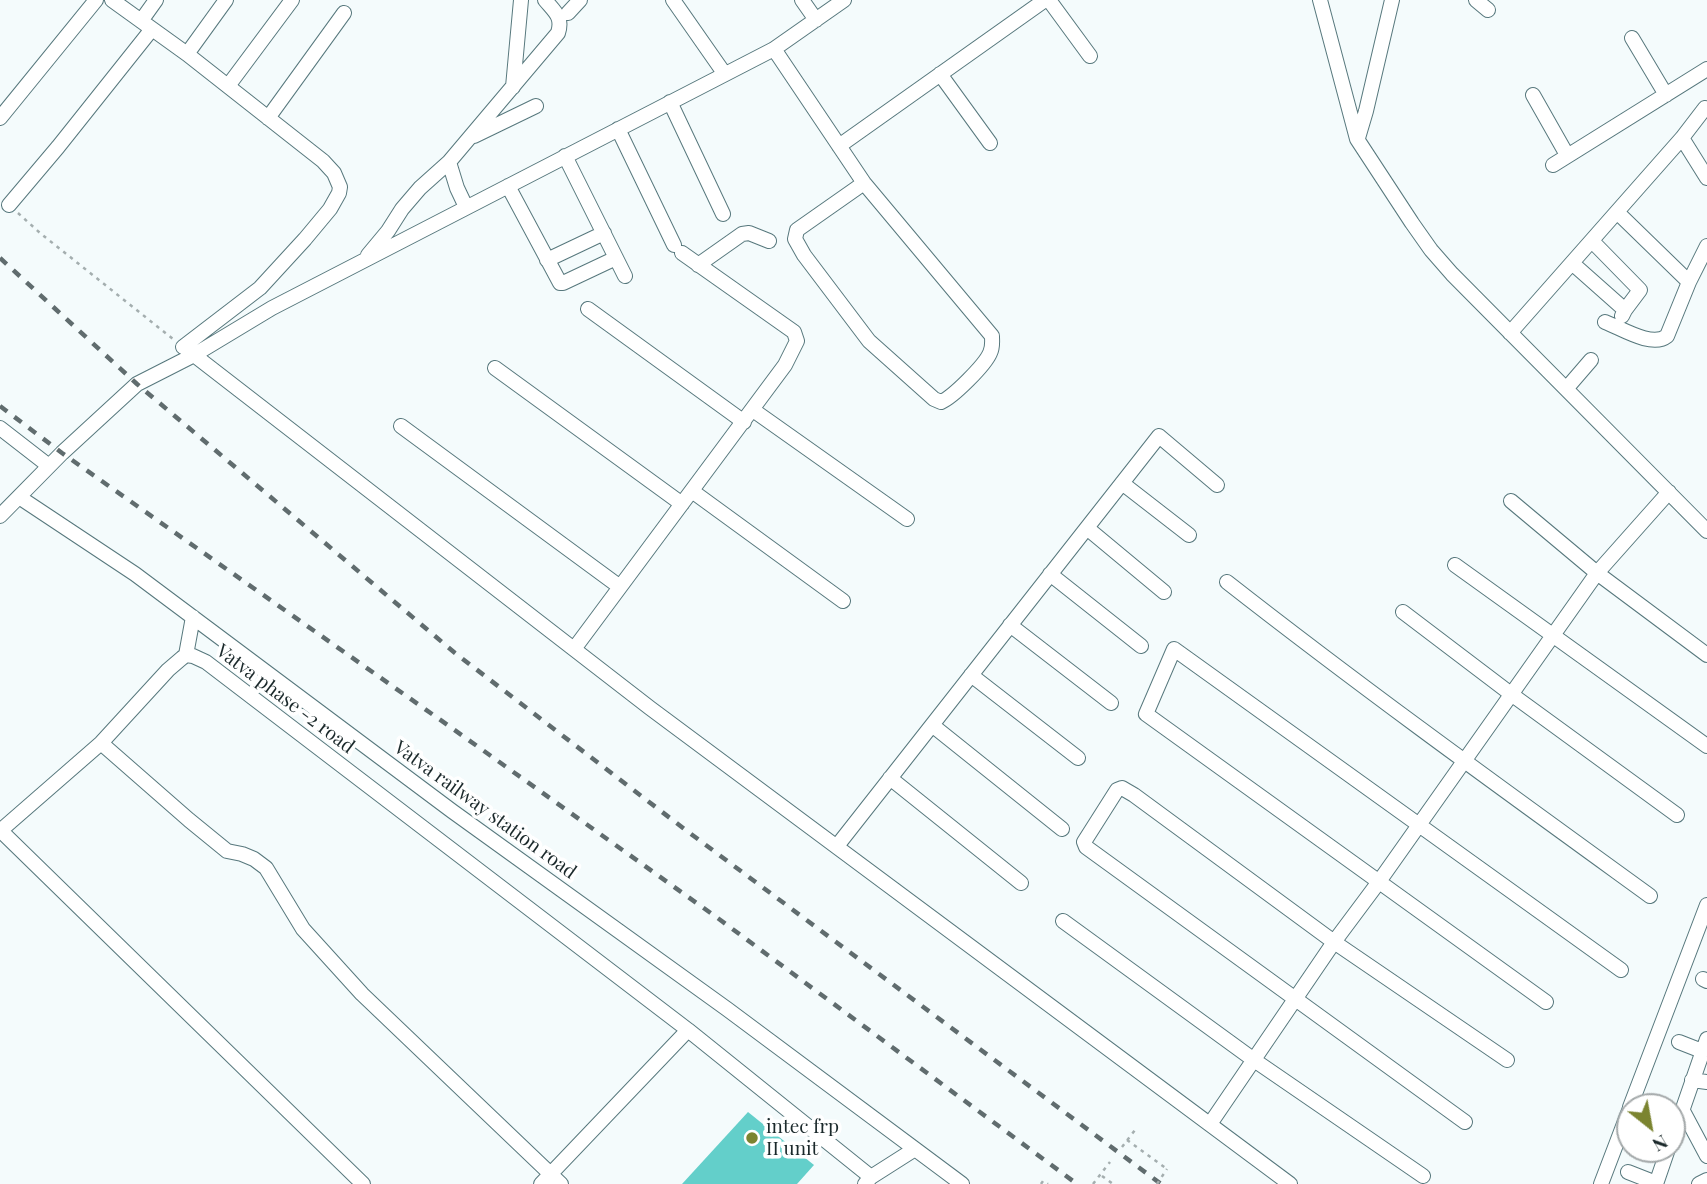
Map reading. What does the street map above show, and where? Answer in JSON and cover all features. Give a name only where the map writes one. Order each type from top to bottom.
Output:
[{"type":"street","points":[[0,118],[42,77],[96,0]]},
{"type":"street","points":[[112,0],[229,86],[323,161],[334,173],[341,187],[330,209],[260,288],[189,351]]},
{"type":"street","points":[[9,205],[58,147],[147,25],[156,0]]},
{"type":"street","points":[[187,54],[226,0]]},
{"type":"street","points":[[229,86],[292,0]]},
{"type":"street","points":[[513,88],[521,0]]},
{"type":"street","points":[[363,261],[402,209],[420,188],[449,162],[558,33],[561,23],[559,17],[545,0]]},
{"type":"street","points":[[568,13],[580,0]]},
{"type":"street","points":[[673,0],[724,73]]},
{"type":"street","points":[[802,0],[816,20]]},
{"type":"street","points":[[0,516],[137,384],[189,351],[774,49],[844,0]]},
{"type":"street","points":[[839,146],[1047,0],[1090,56]]},
{"type":"street","points":[[1320,0],[1357,139],[1431,250],[1707,531]]},
{"type":"street","points":[[1357,139],[1392,0]]},
{"type":"street","points":[[1476,0],[1488,9]]},
{"type":"street","points":[[268,118],[344,13]]},
{"type":"street","points":[[1632,38],[1666,95]]},
{"type":"street","points":[[774,49],[864,183],[992,336],[990,355],[955,393],[941,402],[934,399],[869,341],[794,239],[797,230],[864,183]]},
{"type":"street","points":[[1553,165],[1707,69]]},
{"type":"street","points":[[940,74],[990,143]]},
{"type":"street","points":[[1533,95],[1567,155]]},
{"type":"street","points":[[670,102],[723,214]]},
{"type":"street","points":[[469,138],[536,106]]},
{"type":"street","points":[[1510,333],[1682,138],[1705,108]]},
{"type":"street","points":[[574,649],[785,366],[797,341],[791,330],[678,249],[618,129]]},
{"type":"street","points":[[1682,138],[1707,178]]},
{"type":"street","points":[[565,156],[625,276]]},
{"type":"street","points":[[449,162],[466,207]]},
{"type":"street","points":[[508,186],[558,281],[564,283],[616,258]]},
{"type":"street","points":[[1617,212],[1689,282]]},
{"type":"street","points":[[547,260],[604,233]]},
{"type":"street","points":[[698,265],[742,234],[750,233],[769,241]]},
{"type":"street","points":[[1592,241],[1640,290],[1610,324],[1651,341],[1667,336],[1707,246]]},
{"type":"street","points":[[1572,263],[1625,310]]},
{"type":"street","points":[[588,309],[907,519]]},
{"type":"street","points":[[189,351],[574,649],[1290,1184]]},
{"type":"street","points":[[1566,388],[1591,360]]},
{"type":"street","points":[[495,368],[682,504]]},
{"type":"street","points":[[401,426],[620,587]]},
{"type":"street","points":[[0,428],[49,466]]},
{"type":"street","points":[[837,846],[1159,436],[1217,485]]},
{"type":"street","points":[[1122,483],[1189,535]]},
{"type":"street","points":[[692,491],[843,601]]},
{"type":"street","points":[[1210,1124],[1334,942],[1420,825],[1597,573],[1669,492]]},
{"type":"street","name":"Vatva railway station road","points":[[19,497],[193,617],[452,811],[727,1009],[962,1184]]},
{"type":"street","points":[[1511,502],[1597,573],[1707,655]]},
{"type":"street","points":[[1087,528],[1164,592]]},
{"type":"street","points":[[1455,565],[1707,746]]},
{"type":"street","points":[[1050,574],[1141,646]]},
{"type":"street","points":[[1227,582],[1464,761],[1650,895]]},
{"type":"street","points":[[1403,612],[1677,815]]},
{"type":"street","points":[[186,656],[193,617]]},
{"type":"street","points":[[1010,625],[1111,704]]},
{"type":"street","points":[[1546,1002],[1146,714],[1174,649],[1621,970]]},
{"type":"street","name":"Vatva phase -2 road","points":[[0,831],[102,743],[168,670],[186,656],[199,658],[688,1030],[868,1181]]},
{"type":"street","points":[[971,675],[1078,758]]},
{"type":"street","points":[[932,725],[1062,829]]},
{"type":"street","points":[[102,743],[227,851],[254,859],[266,868],[303,929],[362,994],[551,1181],[688,1030]]},
{"type":"street","points":[[890,778],[1021,883]]},
{"type":"street","points":[[1465,1122],[1086,847],[1084,842],[1117,790],[1122,788],[1134,795],[1334,942],[1507,1060]]},
{"type":"street","points":[[0,831],[363,1184]]},
{"type":"street","points":[[1635,1093],[1707,905]]},
{"type":"street","points":[[1063,921],[1254,1059],[1423,1176]]},
{"type":"street","points":[[1679,1042],[1705,1045],[1686,1095]]},
{"type":"street","points":[[1692,1080],[1707,1082]]},
{"type":"street","points":[[1686,1126],[1707,1156]]},
{"type":"street","points":[[1601,1184],[1616,1144]]},
{"type":"street","points":[[868,1181],[915,1149]]},
{"type":"street","points":[[1628,1172],[1656,1184],[1663,1163]]},
{"type":"street","points":[[1699,1184],[1707,1180]]},
{"type":"path","points":[[9,205],[40,233],[189,351]]},
{"type":"path","points":[[1122,1147],[1135,1130]]},
{"type":"path","points":[[1127,1140],[1167,1170],[1157,1184]]},
{"type":"path","points":[[1093,1184],[1110,1162]]},
{"type":"path","points":[[1101,1175],[1112,1183]]},
{"type":"path","points":[[1041,1184],[1043,1181],[1048,1184]]},
{"type":"building","name":"intec frp II unit","points":[[748,1112],[814,1165],[797,1184],[682,1184]]},
{"type":"railway","points":[[0,258],[137,384],[455,653],[683,828],[1161,1184]]},
{"type":"railway","points":[[0,406],[62,453],[719,919],[1077,1184]]},
{"type":"place","name":"intec frp II unit","points":[[752,1138]]}]
